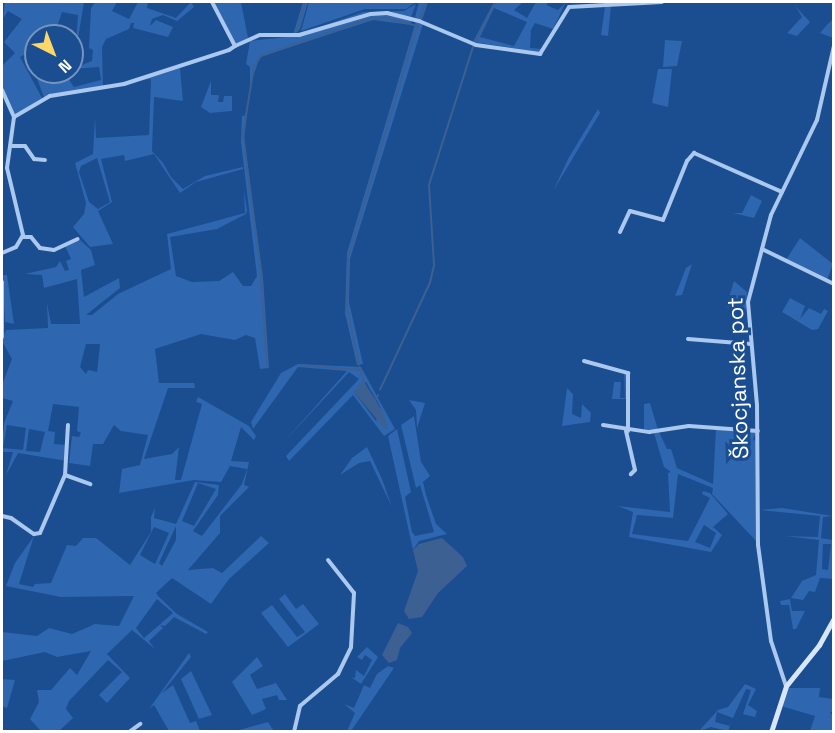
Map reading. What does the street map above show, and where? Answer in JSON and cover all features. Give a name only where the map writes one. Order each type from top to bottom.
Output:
[{"type":"street","points":[[212,2],[235,46]]},
{"type":"street","points":[[14,117],[50,96],[124,84],[214,57],[260,35],[298,35],[370,14],[387,13],[419,21],[476,45],[540,54],[569,7],[662,2]]},
{"type":"street","name":"Škocjanska pot","points":[[786,686],[771,641],[758,545],[758,431],[749,292],[782,192],[817,120],[834,46]]},
{"type":"street","points":[[2,90],[14,117],[7,168],[23,237],[16,247],[2,254]]},
{"type":"street","points":[[11,146],[24,146],[37,161],[45,160]]},
{"type":"street","points":[[620,232],[630,211],[663,220],[689,157],[694,153],[782,192]]},
{"type":"street","points":[[23,237],[30,237],[40,248],[54,250],[78,239]]},
{"type":"street","points":[[762,249],[834,284]]},
{"type":"street","points":[[2,282],[2,337]]},
{"type":"street","points":[[688,339],[751,344]]},
{"type":"street","points":[[584,361],[628,373],[627,431],[635,470],[631,474]]},
{"type":"street","points":[[2,516],[38,534],[65,475],[69,425]]},
{"type":"street","points":[[603,425],[627,431],[689,426],[758,431]]},
{"type":"street","points":[[65,475],[90,484]]},
{"type":"street","points":[[294,732],[300,706],[338,674],[351,647],[354,593],[328,560]]},
{"type":"street","points":[[771,732],[786,686],[819,645],[834,618]]},
{"type":"street","points":[[129,732],[140,724]]},
{"type":"shaded area","points":[[5,2],[84,2],[80,24],[77,24],[78,15],[62,12],[58,24],[24,24],[24,55],[20,57],[24,64],[24,84],[34,84],[42,98],[15,115],[2,88],[2,66],[15,53],[4,42],[22,19],[8,11],[3,18]]},
{"type":"shaded area","points":[[95,2],[117,2],[112,11],[129,19],[138,2],[148,2],[147,8],[176,18],[191,2],[194,7],[177,21],[163,15],[152,19],[150,26],[156,20],[173,27],[168,37],[133,28],[134,23],[131,23],[129,29],[106,39],[102,47],[103,86],[44,97],[39,84],[72,84],[74,87],[101,80],[99,67],[84,68],[84,64],[92,61],[93,50],[89,48],[91,8]]},
{"type":"shaded area","points":[[213,2],[241,2],[248,38],[236,44]]},
{"type":"shaded area","points":[[303,2],[308,2],[300,29],[293,35]]},
{"type":"shaded area","points":[[309,2],[416,2],[406,9],[365,9],[301,31]]},
{"type":"shaded area","points":[[419,2],[428,2],[422,20],[415,17]]},
{"type":"shaded area","points":[[494,2],[523,2],[514,10],[527,18],[536,2],[549,2],[546,5],[558,10],[566,2],[553,29],[535,23],[531,30],[530,48],[542,49],[540,52],[473,42]],"holes":[[[494,8],[527,22],[514,46],[480,37]]]},
{"type":"shaded area","points":[[416,4],[411,17],[386,12],[299,34],[363,12],[404,11]]},
{"type":"shaded area","points":[[611,6],[608,36],[601,35],[605,7]]},
{"type":"shaded area","points":[[795,6],[810,22],[797,36],[787,33],[802,17]]},
{"type":"shaded area","points":[[386,14],[411,21],[411,25],[373,20],[260,57],[250,85],[250,67],[246,64],[250,41],[306,35],[371,15]]},
{"type":"shaded area","points":[[833,19],[833,38],[820,33],[826,26]]},
{"type":"shaded area","points":[[416,21],[423,24],[350,259],[349,302],[363,364],[357,365],[345,313],[347,253]]},
{"type":"shaded area","points":[[665,40],[682,41],[677,66],[663,67]]},
{"type":"shaded area","points":[[180,68],[183,101],[154,97],[152,151],[183,189],[205,176],[243,167],[243,169],[196,182],[180,193],[154,154],[125,161],[124,155],[101,159],[112,202],[98,211],[113,244],[90,247],[73,227],[84,214],[86,203],[75,163],[93,154],[95,117],[96,138],[149,135],[151,79],[133,81]],"holes":[[[97,158],[110,202],[98,209],[89,202],[79,172],[81,166]]]},
{"type":"shaded area","points":[[658,69],[672,69],[668,107],[652,103]]},
{"type":"shaded area","points":[[211,81],[211,95],[219,95],[218,102],[223,102],[224,96],[232,96],[232,111],[210,113],[201,107]]},
{"type":"shaded area","points":[[598,109],[600,113],[553,191],[568,159]]},
{"type":"shaded area","points":[[247,115],[244,139],[263,277],[269,368],[260,369],[255,338],[246,335],[235,340],[201,334],[155,349],[159,383],[194,383],[195,388],[168,388],[144,459],[172,454],[179,447],[175,480],[181,480],[202,404],[196,402],[198,397],[249,426],[256,436],[254,440],[241,427],[231,461],[249,462],[244,485],[249,487],[220,516],[220,533],[188,570],[213,568],[222,573],[261,536],[269,543],[229,579],[211,604],[172,578],[156,593],[158,596],[177,614],[208,632],[206,634],[174,617],[165,626],[160,625],[163,628],[149,641],[155,649],[132,630],[107,654],[130,678],[107,703],[99,695],[122,672],[108,660],[69,701],[66,709],[73,718],[59,731],[41,731],[30,719],[39,702],[37,690],[51,690],[70,668],[77,675],[91,651],[57,657],[45,652],[2,661],[2,632],[37,636],[49,628],[72,634],[95,624],[119,626],[134,596],[61,597],[6,586],[15,563],[34,536],[19,584],[33,587],[35,584],[51,583],[67,545],[76,546],[83,538],[96,538],[130,565],[151,532],[151,517],[155,508],[154,518],[176,524],[195,482],[219,485],[218,495],[193,531],[202,536],[242,484],[247,469],[230,466],[221,482],[194,480],[119,493],[122,469],[140,465],[148,435],[121,431],[114,425],[103,444],[93,444],[90,466],[69,463],[72,436],[79,437],[81,433],[77,431],[79,407],[53,404],[48,431],[55,432],[54,444],[69,445],[67,461],[18,453],[6,475],[13,452],[3,452],[2,458],[4,423],[13,401],[2,398],[2,385],[12,359],[2,341],[6,330],[48,328],[47,303],[51,324],[80,324],[77,279],[44,288],[42,275],[25,274],[56,267],[60,261],[65,271],[69,270],[66,261],[71,259],[65,246],[80,240],[91,250],[95,265],[81,270],[84,297],[119,278],[120,288],[86,315],[92,315],[118,294],[171,269],[167,234],[245,213],[244,190],[246,214],[217,229],[170,237],[176,276],[192,282],[219,281],[233,272],[243,286],[251,286],[257,276],[241,142],[242,116]],"holes":[[[86,344],[100,344],[97,372],[88,370],[86,374],[80,367]],[[7,425],[26,428],[23,450],[3,448]],[[29,429],[45,432],[40,452],[26,451]],[[198,483],[216,489],[194,526],[182,521]],[[176,526],[176,540],[162,566],[159,563]],[[154,527],[169,533],[155,564],[140,555]],[[157,599],[173,613],[144,638],[136,628]]]},
{"type":"shaded area","points":[[751,195],[762,201],[754,218],[733,213],[742,213]]},
{"type":"shaded area","points":[[800,238],[833,264],[827,280],[786,260]]},
{"type":"shaded area","points":[[692,264],[682,295],[675,296],[686,268]]},
{"type":"shaded area","points":[[2,275],[7,275],[14,324],[5,322]]},
{"type":"shaded area","points":[[734,281],[747,292],[746,312],[726,307]]},
{"type":"shaded area","points":[[790,298],[805,306],[800,319],[809,308],[821,314],[824,309],[828,311],[818,329],[812,330],[782,312]]},
{"type":"shaded area","points":[[298,364],[361,367],[395,429],[384,436],[353,395],[289,461],[286,456],[359,379],[349,372],[282,444],[347,371],[298,367],[253,429],[251,422],[281,373]],"holes":[[[366,382],[381,408],[376,421],[354,392]]]},
{"type":"shaded area","points":[[624,372],[628,377],[627,399],[612,399],[614,382],[621,382],[620,398],[625,398]]},
{"type":"shaded area","points":[[363,380],[381,409],[388,427],[385,429],[354,392]]},
{"type":"shaded area","points":[[567,388],[573,394],[572,414],[581,418],[582,404],[591,413],[590,422],[562,426]]},
{"type":"shaded area","points":[[409,400],[425,403],[417,428],[416,410]]},
{"type":"shaded area","points":[[650,403],[658,430],[644,431],[644,404]]},
{"type":"shaded area","points":[[414,416],[421,462],[430,476],[423,482],[426,495],[436,524],[447,534],[419,541],[413,550],[388,436],[397,429],[411,492],[405,497],[412,532],[415,536],[434,532],[420,485],[416,488],[401,425]]},
{"type":"shaded area","points":[[716,428],[756,432],[753,440],[757,441],[756,541],[712,494],[713,488],[678,474],[673,518],[637,515],[632,534],[688,541],[710,498],[702,494],[703,491],[710,493],[728,514],[713,527],[722,535],[711,552],[629,537],[633,512],[618,506],[670,512],[668,473],[671,472],[664,467],[654,433],[659,432],[667,449],[671,449],[677,468],[713,484]],"holes":[[[704,525],[716,533],[710,548],[695,542]]]},
{"type":"shaded area","points":[[367,447],[392,507],[370,461],[359,463],[340,475],[352,458]]},
{"type":"shaded area","points":[[782,508],[833,516],[823,517],[821,538],[833,540],[833,579],[820,578],[815,592],[809,591],[803,600],[791,598],[802,581],[816,575],[819,540],[785,536],[818,537],[820,516],[760,510]],"holes":[[[823,544],[831,544],[828,570],[822,569]]]},
{"type":"shaded area","points":[[442,538],[463,557],[467,566],[438,593],[422,617],[409,619],[404,611],[418,571],[413,550],[419,544]]},
{"type":"shaded area","points":[[285,594],[296,609],[303,604],[319,624],[288,647],[261,613],[272,605],[297,637],[305,632],[279,599]]},
{"type":"shaded area","points":[[790,599],[792,611],[805,611],[796,629],[793,629],[789,605],[781,605],[780,601]]},
{"type":"shaded area","points":[[398,623],[408,627],[412,633],[400,648],[397,660],[389,663],[382,655]]},
{"type":"shaded area","points":[[367,647],[378,657],[361,684],[351,677],[355,678],[356,670],[364,676],[372,660],[365,655],[362,660],[357,657]]},
{"type":"shaded area","points":[[189,653],[191,657],[162,693],[173,685],[190,723],[196,721],[200,731],[169,731],[154,705],[149,709]]},
{"type":"shaded area","points":[[257,657],[263,666],[250,675],[257,689],[276,683],[287,700],[279,700],[277,695],[262,699],[266,709],[252,715],[232,682]]},
{"type":"shaded area","points":[[388,666],[394,668],[351,731],[347,731],[355,713],[344,704],[354,708],[364,685],[370,688],[377,674]]},
{"type":"shaded area","points":[[191,671],[212,715],[199,719],[181,679]]},
{"type":"shaded area","points":[[2,679],[15,680],[7,708],[2,706]]},
{"type":"shaded area","points":[[745,684],[756,689],[748,705],[757,711],[755,717],[743,714],[751,690],[746,689],[733,718],[717,712],[715,722],[730,726],[728,731],[711,727],[699,731],[718,710],[728,707]]},
{"type":"shaded area","points":[[788,688],[820,688],[819,697],[833,699],[833,711],[830,713],[833,715],[833,731],[810,731],[815,716],[781,706]]},
{"type":"shaded area","points":[[268,722],[274,731],[236,731],[257,725]]},
{"type":"waterway","points":[[297,32],[305,2]]},
{"type":"waterway","points":[[420,19],[426,2]]},
{"type":"waterway","points":[[476,41],[495,2]]},
{"type":"waterway","points":[[267,366],[261,275],[243,134],[254,67],[261,56],[366,20],[386,18],[418,26]]},
{"type":"waterway","points":[[359,365],[347,308],[348,258],[417,26]]},
{"type":"waterway","points":[[380,390],[430,283],[434,265],[429,185],[473,47]]},
{"type":"waterway","points":[[300,365],[361,370]]},
{"type":"waterway","points":[[360,367],[364,380]]},
{"type":"waterway","points":[[376,399],[378,395]]}]
